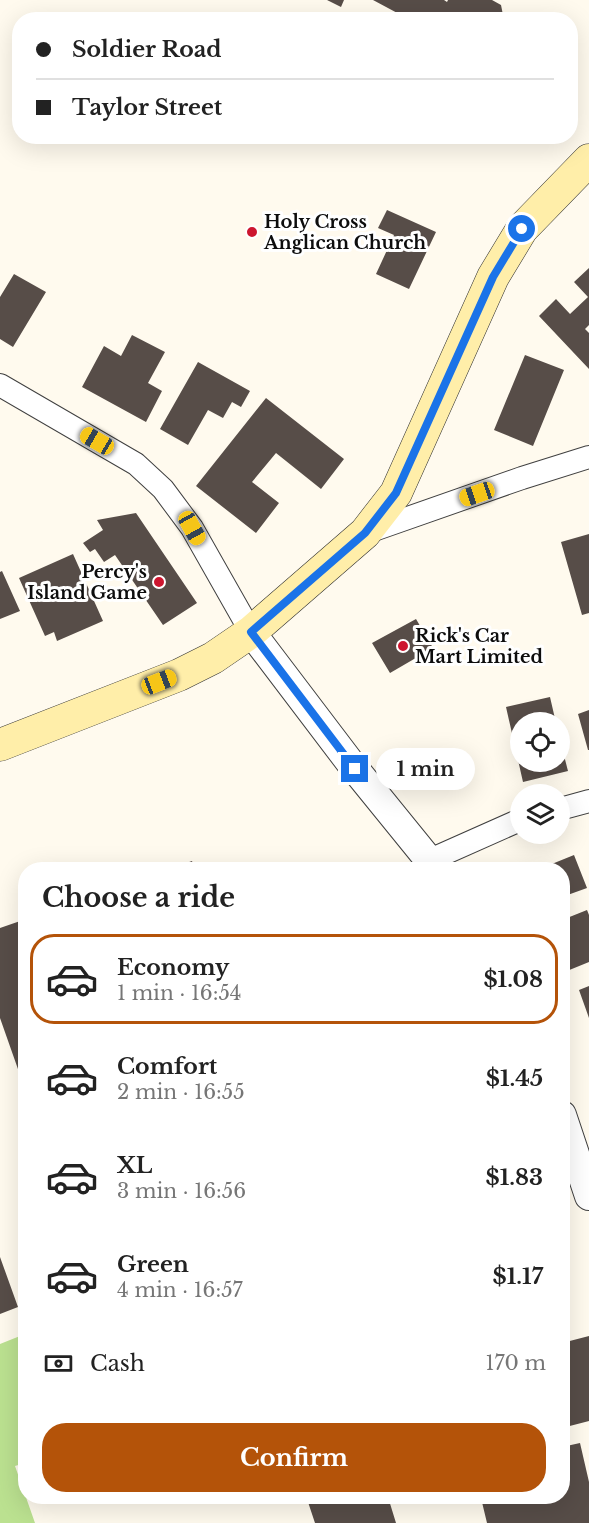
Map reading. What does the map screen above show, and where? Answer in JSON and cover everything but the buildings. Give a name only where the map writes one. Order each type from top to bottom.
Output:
[{"type":"main road","points":[[0,745],[179,675],[213,658],[251,632],[365,533],[396,493],[493,277],[522,229],[589,160]]},
{"type":"street","points":[[0,385],[135,464],[163,489],[192,528],[251,632],[355,769],[432,862]]},
{"type":"street","points":[[365,533],[589,457]]},
{"type":"street","points":[[570,806],[589,801]]},
{"type":"street","points":[[440,862],[510,825]]},
{"type":"street","points":[[570,1139],[589,1196]]},
{"type":"green space","points":[[18,1337],[18,1465],[15,1466],[18,1475],[18,1504],[28,1504],[35,1523],[0,1523],[0,1344]]},
{"type":"place","name":"Holy Cross Anglican Church","points":[[252,232]]},
{"type":"place","name":"Percy's Island Game","points":[[159,582]]},
{"type":"place","name":"Rick's Car Mart Limited","points":[[403,646]]},
{"type":"route","points":[[355,769],[251,632],[365,533],[396,493],[493,277],[522,229]]}]
